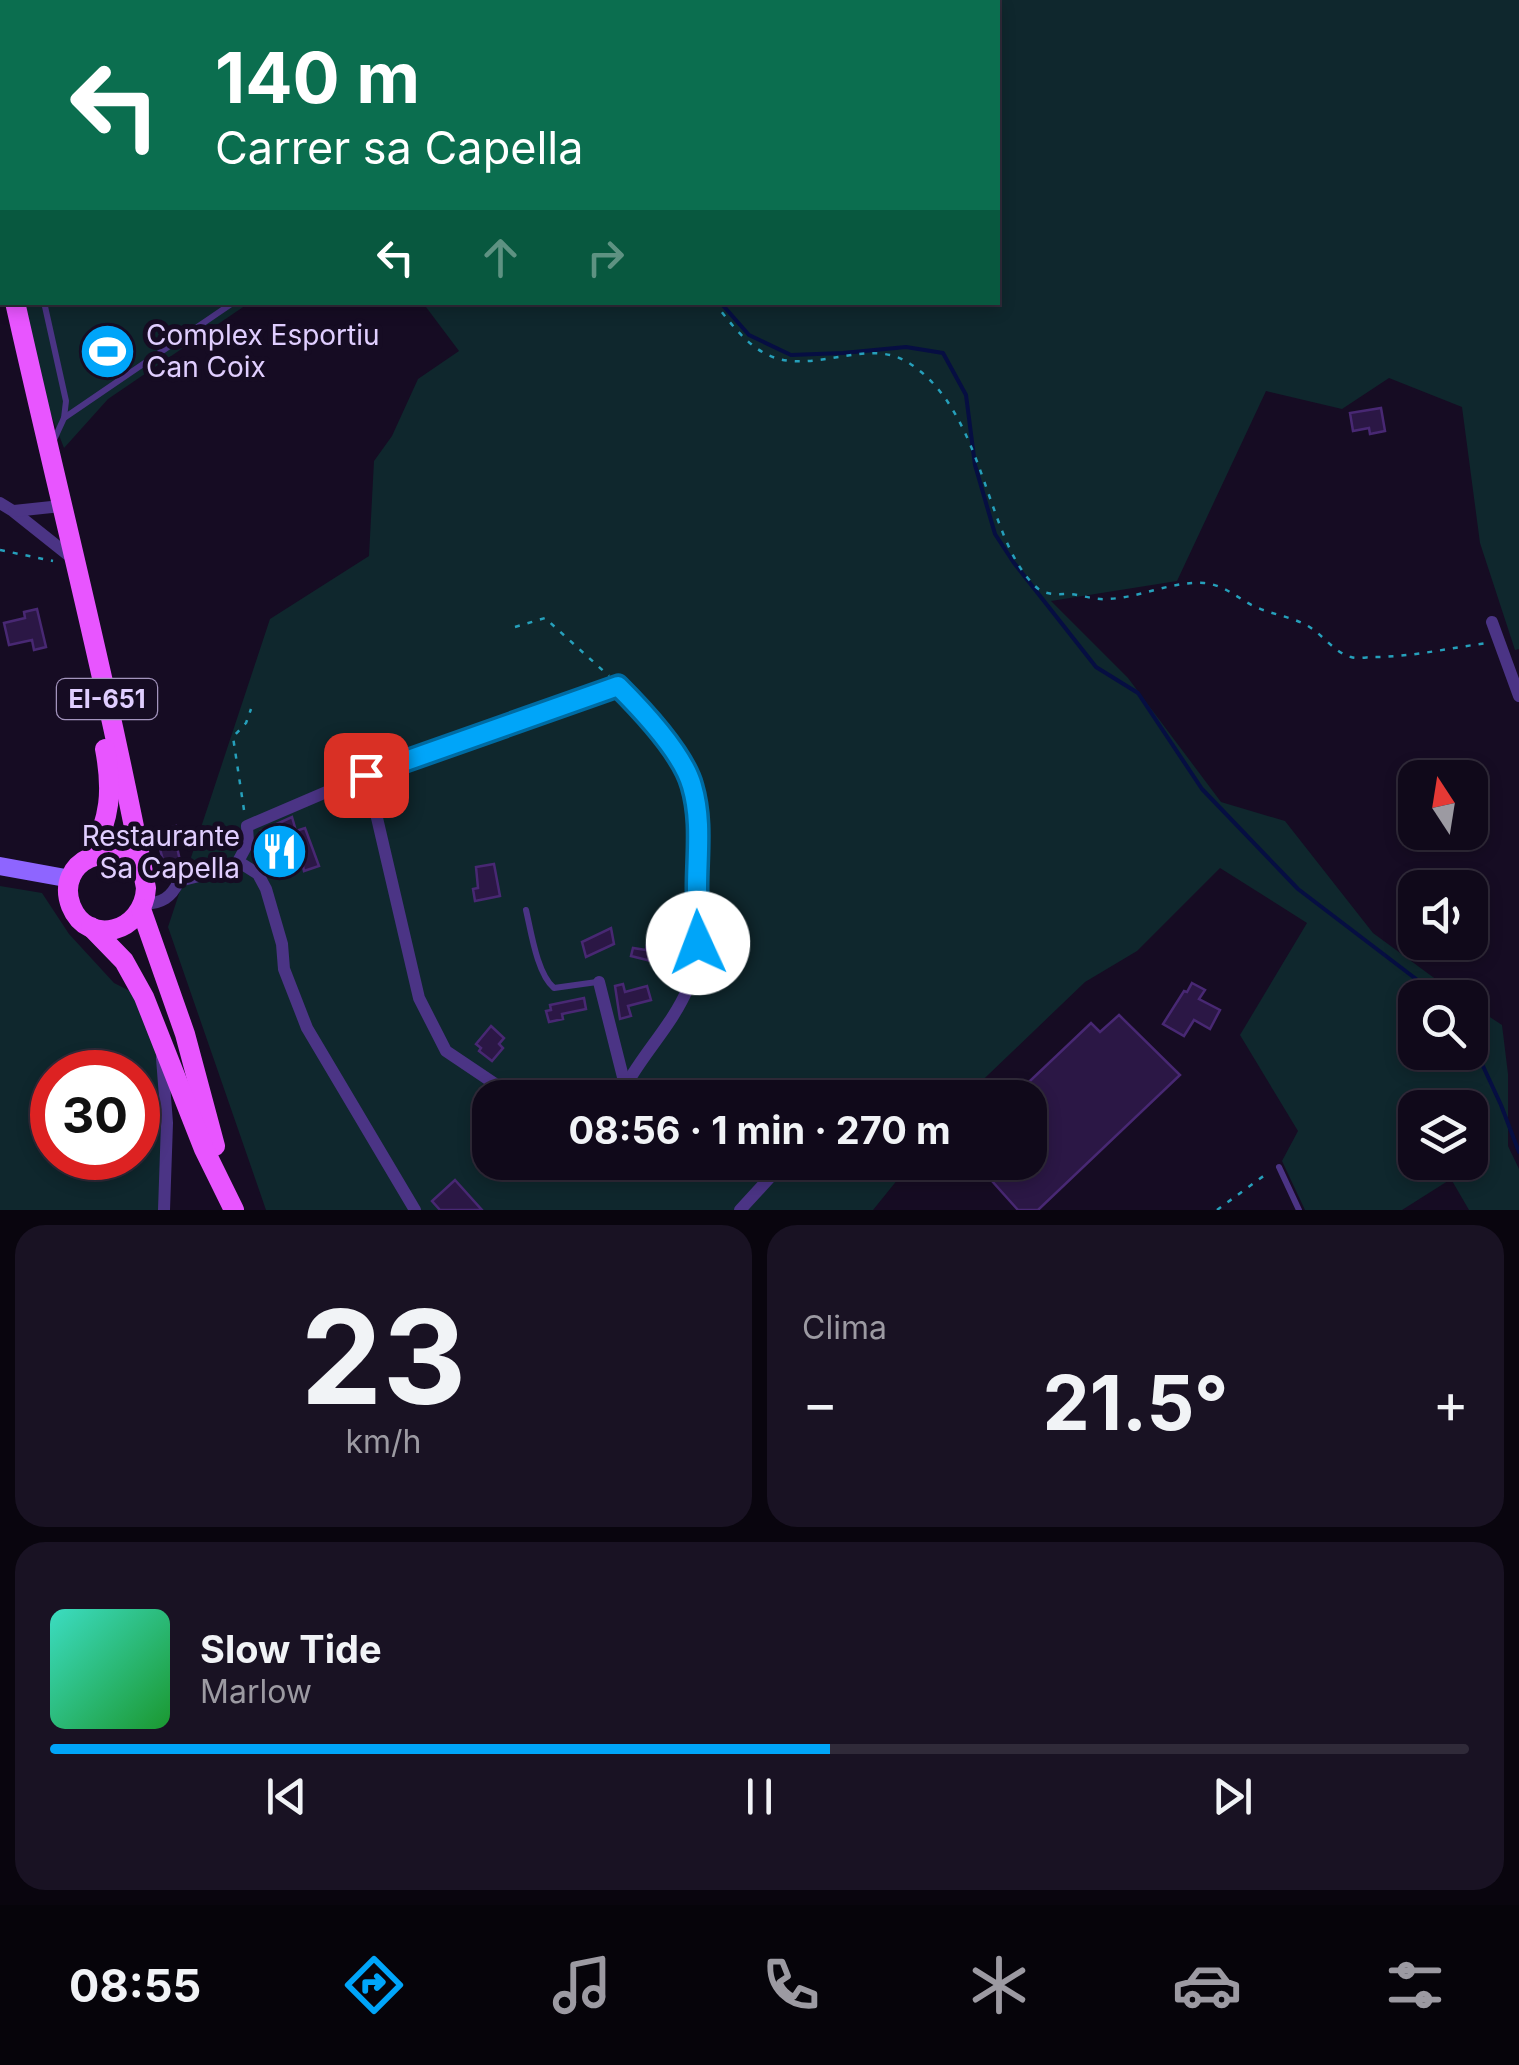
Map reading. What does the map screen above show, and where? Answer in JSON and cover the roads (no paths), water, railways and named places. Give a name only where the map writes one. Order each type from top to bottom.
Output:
[{"type":"main road","name":"EI-651","points":[[15,305],[49,452],[54,519],[68,559],[110,776],[107,820],[91,856],[70,879],[68,895],[73,910],[124,961],[144,997],[204,1149],[235,1210]]},
{"type":"main road","name":"EI-651","points":[[54,519],[77,563],[146,888],[143,906],[182,1024],[235,1210]]},
{"type":"main road","points":[[91,856],[120,855],[141,874]]},
{"type":"main road","points":[[89,926],[114,930],[130,922],[143,906]]},
{"type":"street","points":[[6,507],[54,519]]},
{"type":"street","points":[[6,507],[54,519]]},
{"type":"street","points":[[54,519],[68,559]]},
{"type":"street","points":[[1492,622],[1514,665],[1519,696]]},
{"type":"street","points":[[143,906],[162,902],[179,881],[235,867],[248,844],[247,826],[366,775],[618,686],[647,715],[680,763],[692,784],[699,826],[698,943],[690,986],[661,1036],[628,1080]]},
{"type":"street","points":[[366,775],[420,998],[446,1051],[489,1080]]},
{"type":"street","points":[[239,862],[258,874],[266,889],[282,944],[284,968],[307,1028],[414,1210]]},
{"type":"street","points":[[0,866],[70,879]]},
{"type":"street","points":[[599,982],[620,1080]]},
{"type":"street","points":[[161,1040],[168,1123],[164,1210]]},
{"type":"street","points":[[740,1210],[768,1180]]},
{"type":"lane","points":[[45,305],[66,401],[64,418],[49,452]]},
{"type":"lane","points":[[64,418],[230,305]]},
{"type":"lane","points":[[526,910],[548,983],[554,988],[599,982]]},
{"type":"lane","points":[[1279,1167],[1299,1210]]},
{"type":"waterway","points":[[723,305],[749,335],[791,355],[906,347],[943,353],[966,395],[975,465],[995,534],[1014,563],[1096,667],[1138,693],[1202,789],[1298,889],[1417,980]]},
{"type":"waterway","points":[[1485,1070],[1519,1152]]},
{"type":"place","name":"Complex Esportiu Can Coix","points":[[107,351]]},
{"type":"place","name":"Restaurante Sa Capella","points":[[279,852]]}]
